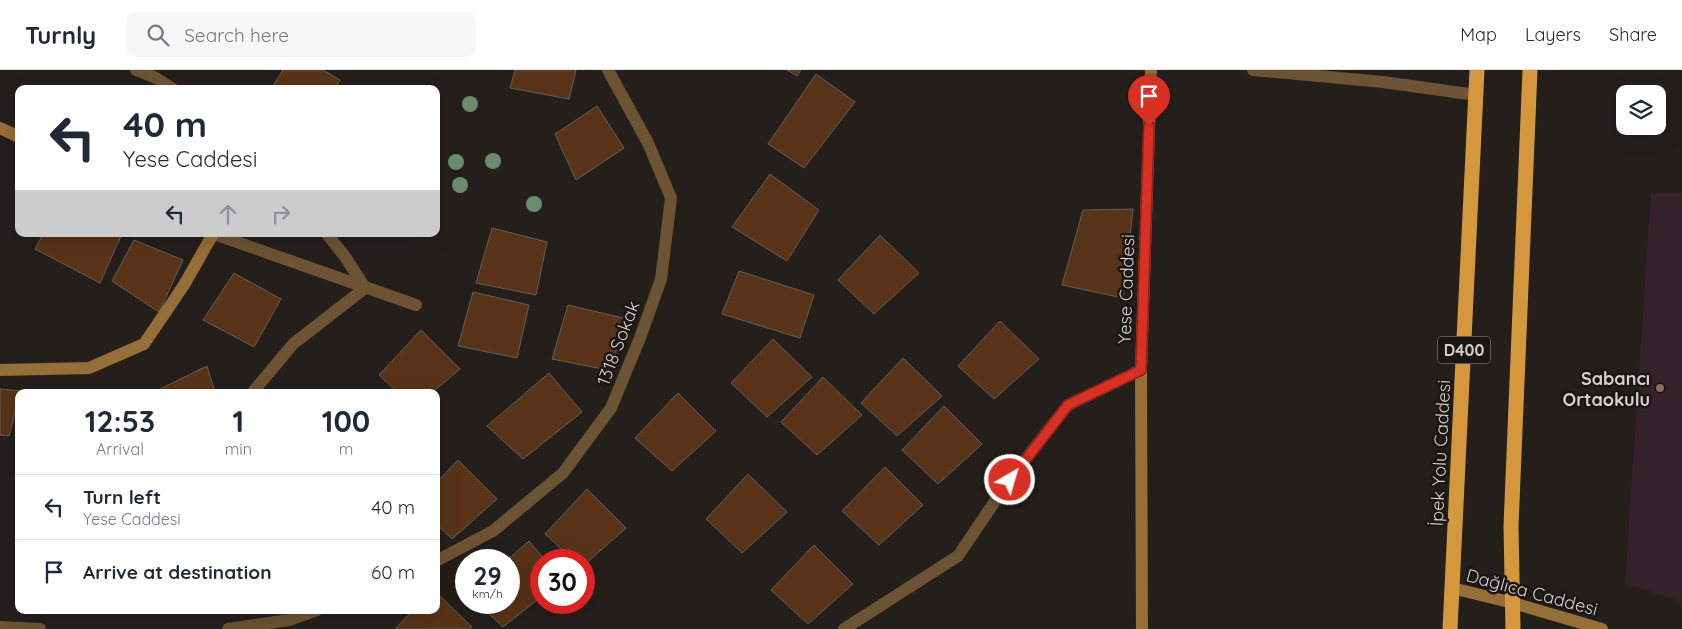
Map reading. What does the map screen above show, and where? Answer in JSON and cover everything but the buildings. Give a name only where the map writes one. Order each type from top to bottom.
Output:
[{"type":"highway","name":"İpek Yolu Caddesi","points":[[1450,629],[1477,70]]},
{"type":"highway","points":[[1513,629],[1511,526],[1530,70]]},
{"type":"street","points":[[136,70],[156,78],[167,85]]},
{"type":"street","name":"1318 Sokak","points":[[440,559],[493,531],[562,473],[611,408],[643,329],[660,279],[671,198],[648,143],[608,70]]},
{"type":"street","name":"Yese Caddesi","points":[[1142,629],[1141,370],[1151,70]]},
{"type":"street","points":[[1253,70],[1383,82],[1476,95]]},
{"type":"street","points":[[0,128],[15,135]]},
{"type":"street","points":[[0,370],[89,368],[144,344],[184,285],[212,237]]},
{"type":"street","points":[[222,237],[416,305]]},
{"type":"street","points":[[329,237],[346,258],[365,288]]},
{"type":"street","points":[[256,389],[293,344],[365,288]]},
{"type":"street","points":[[844,629],[958,556],[1010,480],[1068,405],[1141,370]]},
{"type":"street","name":"Dağlıca Caddesi","points":[[1452,588],[1513,603],[1602,629]]},
{"type":"street","points":[[228,629],[288,620],[305,614]]},
{"type":"street","points":[[0,627],[40,629]]},
{"type":"shaded area","name":"Sabancı Ortaokulu","points":[[1651,193],[1682,193],[1682,602],[1625,583]]},
{"type":"place","name":"Sabancı Ortaokulu","points":[[1660,388]]},
{"type":"route","points":[[1010,480],[1068,405],[1141,370],[1149,126]]}]
